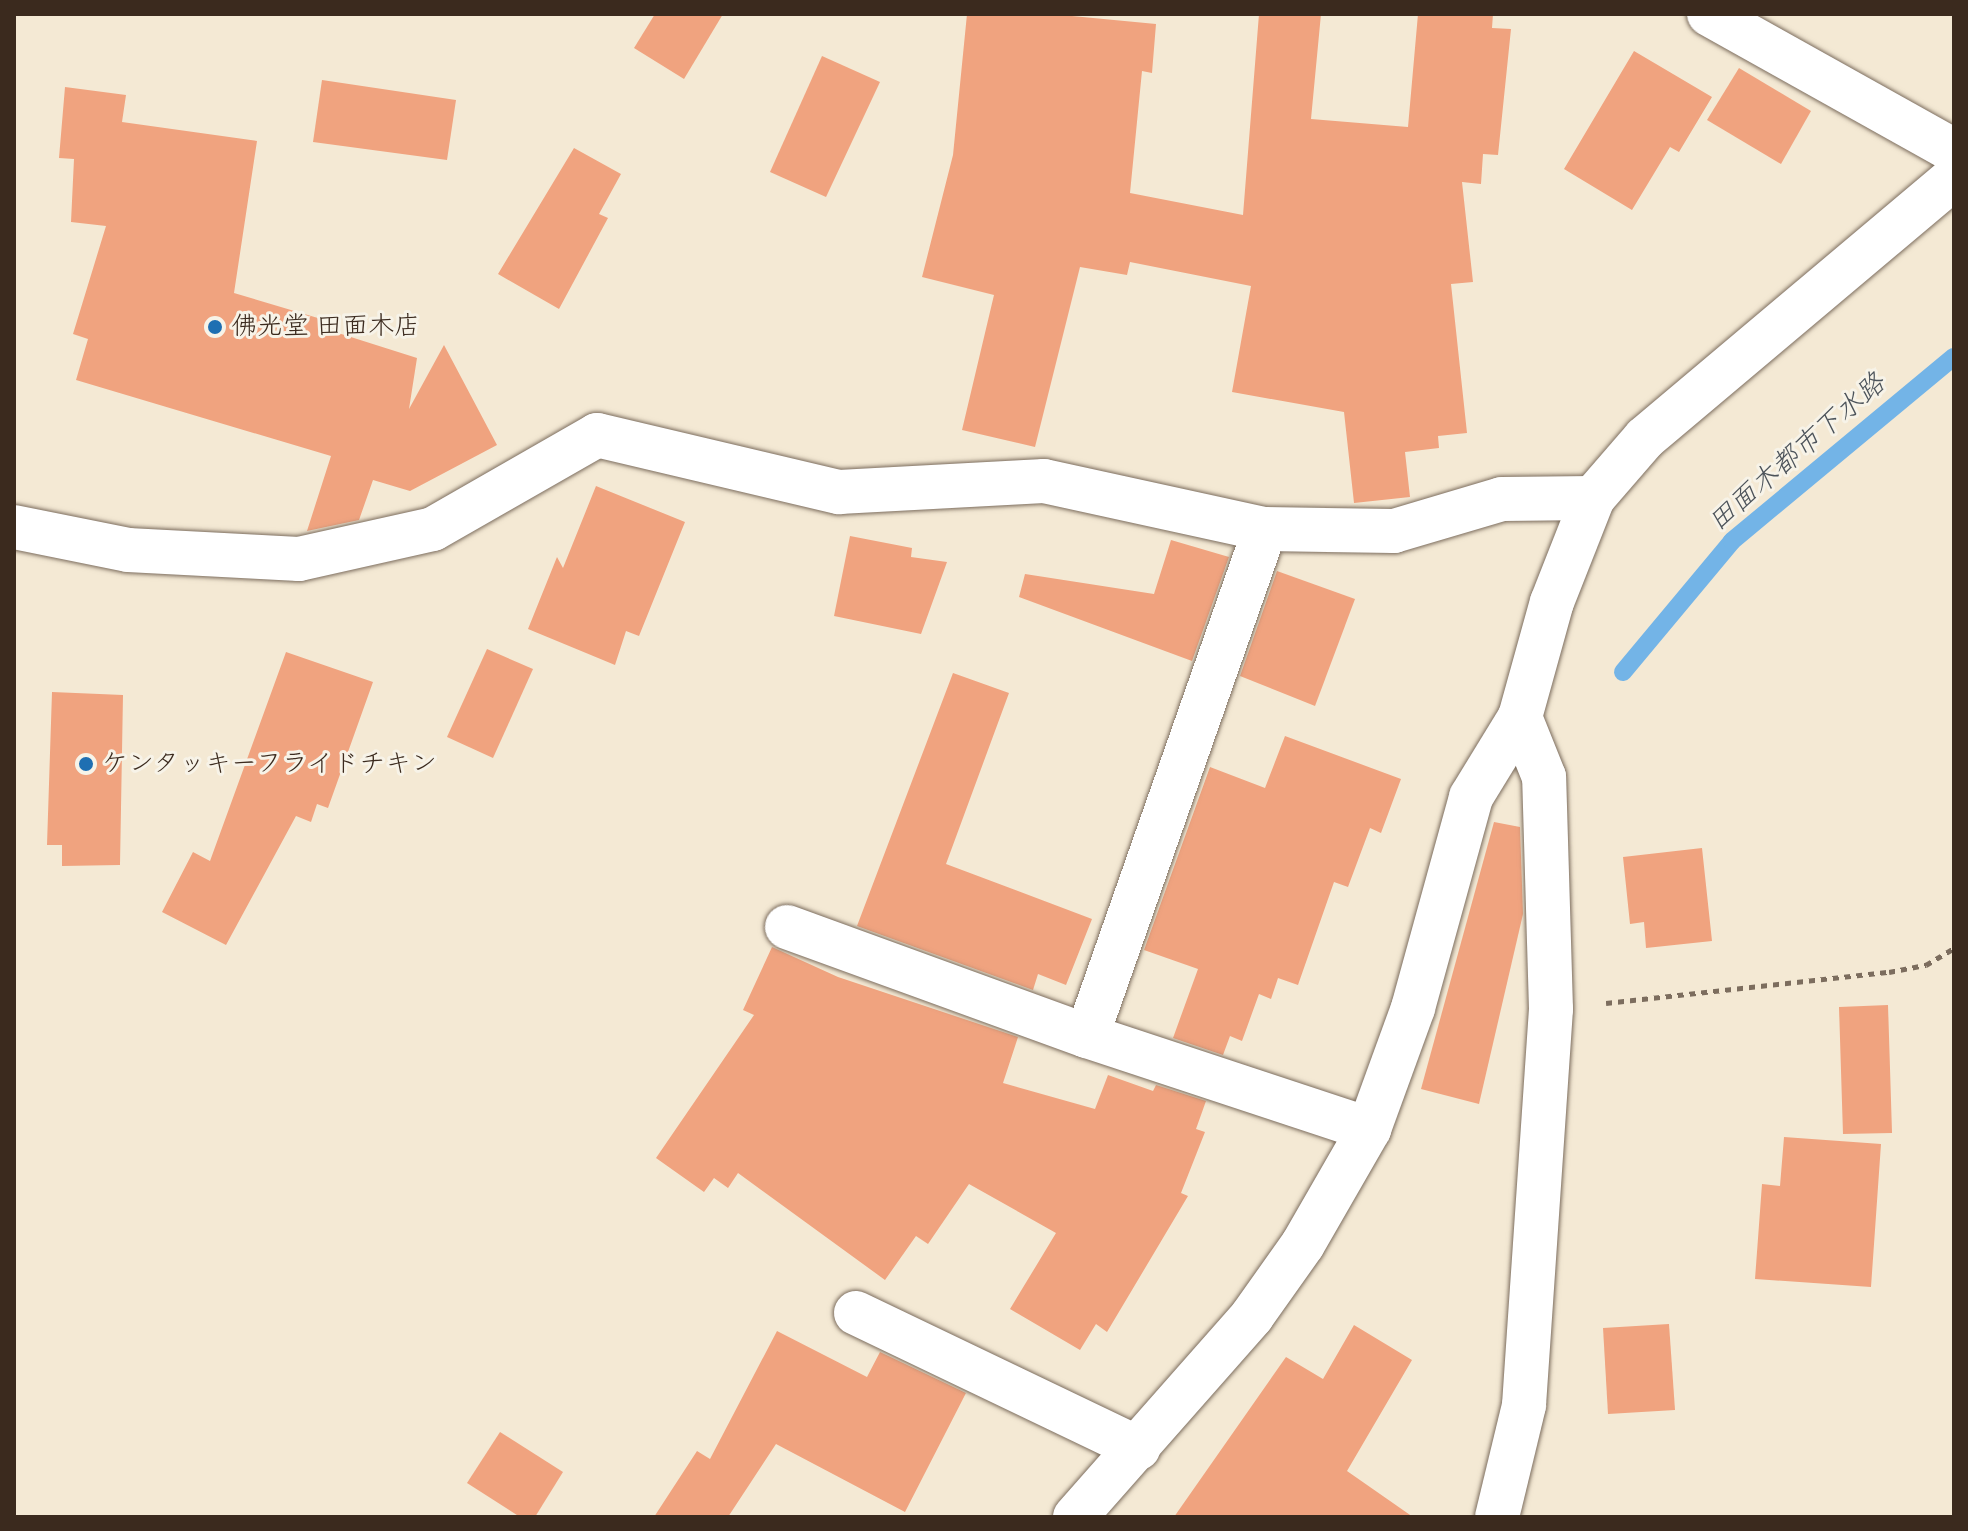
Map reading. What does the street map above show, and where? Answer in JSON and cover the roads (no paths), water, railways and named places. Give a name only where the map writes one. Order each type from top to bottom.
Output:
[{"type":"street","points":[[1709,14],[1954,151]]},
{"type":"street","points":[[1075,1517],[1252,1316],[1303,1244],[1369,1129],[1413,1008],[1471,797],[1520,717],[1552,602],[1593,498],[1645,438],[1954,178]]},
{"type":"street","points":[[14,527],[128,550],[299,559],[433,529],[597,435],[839,492],[1044,481],[1265,529],[1394,531],[1502,499],[1593,498]]},
{"type":"street","points":[[1087,1036],[1265,529]]},
{"type":"street","points":[[1497,1517],[1524,1405],[1551,1009],[1544,777],[1520,717]]},
{"type":"street","points":[[787,927],[1087,1036],[1369,1129]]},
{"type":"street","points":[[856,1313],[1138,1448]]},
{"type":"waterway","name":"田面木都市下水路","points":[[1623,672],[1732,541],[1954,357]]},
{"type":"place","name":"佛光堂 田面木店","points":[[215,327]]},
{"type":"place","name":"ケンタッキーフライドチキン","points":[[86,764]]}]
